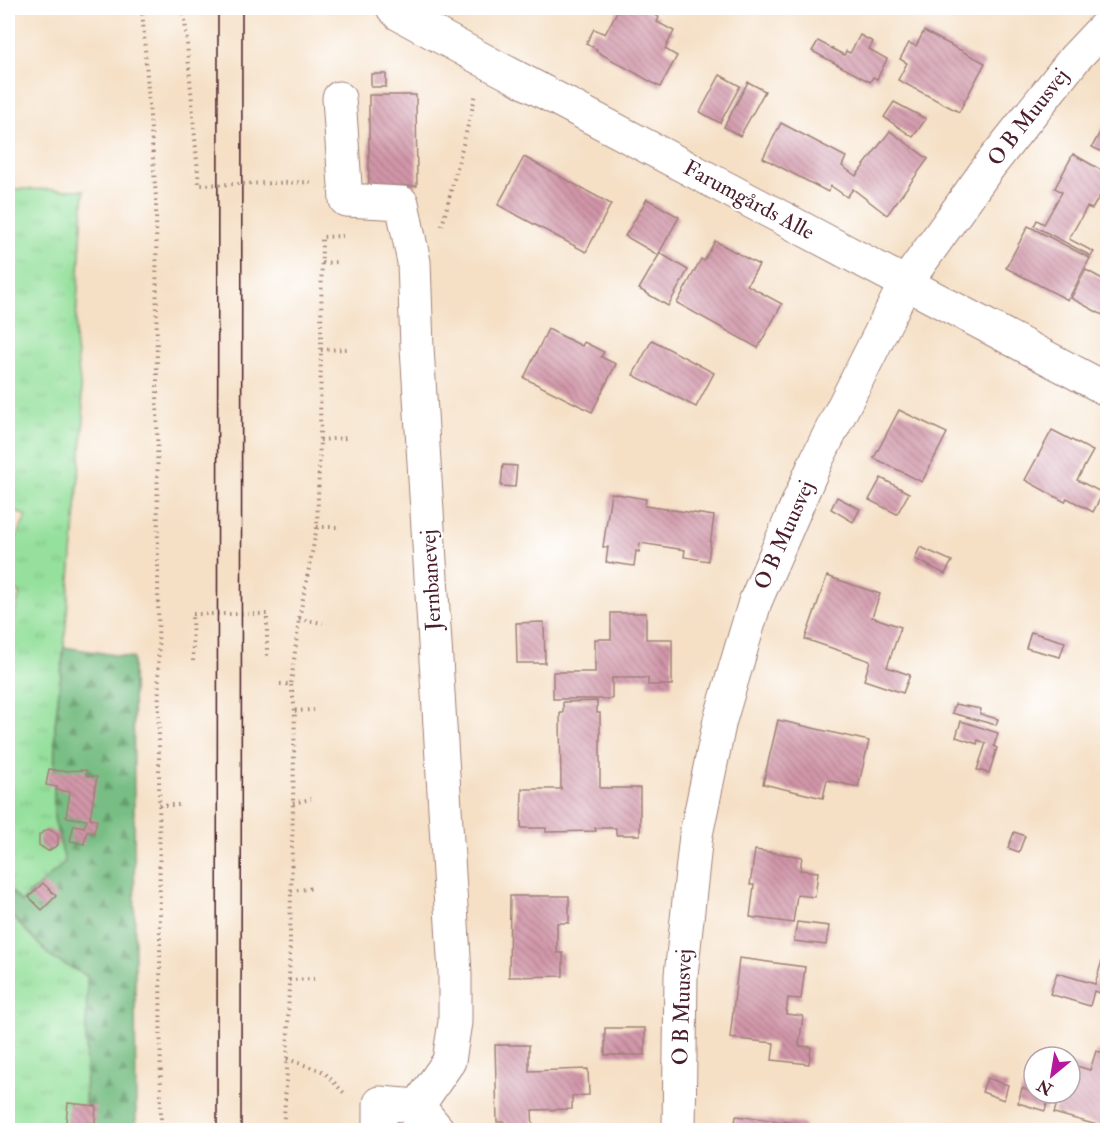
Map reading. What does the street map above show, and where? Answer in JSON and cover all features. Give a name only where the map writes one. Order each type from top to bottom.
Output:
[{"type":"street","name":"Farumgårds Alle","points":[[393,8],[409,19],[1107,390]]},
{"type":"street","name":"O B Muusvej","points":[[679,1131],[681,975],[696,835],[720,720],[755,602],[817,459],[905,284],[990,165],[1075,58],[1107,23]]},
{"type":"street","name":"Jernbanevej","points":[[339,99],[346,200],[402,202],[414,262],[417,347],[455,973],[454,1022],[449,1061],[425,1122],[380,1103],[380,1131]]},
{"type":"path","points":[[142,8],[156,198],[161,1131]]},
{"type":"path","points":[[184,8],[199,185],[345,181]]},
{"type":"path","points":[[408,236],[434,236],[444,223],[477,87]]},
{"type":"path","points":[[283,1131],[287,1059],[295,711],[291,684],[299,619],[316,527],[320,441],[322,237],[354,236]]},
{"type":"path","points":[[322,263],[339,262]]},
{"type":"path","points":[[321,350],[347,349]]},
{"type":"path","points":[[320,441],[345,438]]},
{"type":"path","points":[[316,527],[339,527]]},
{"type":"path","points":[[193,661],[192,614],[267,614],[267,659]]},
{"type":"path","points":[[299,619],[323,623]]},
{"type":"path","points":[[280,684],[291,684]]},
{"type":"path","points":[[295,711],[314,710]]},
{"type":"path","points":[[293,803],[311,799]]},
{"type":"path","points":[[159,805],[180,805]]},
{"type":"path","points":[[291,891],[314,888]]},
{"type":"path","points":[[289,980],[314,979]]},
{"type":"path","points":[[287,1059],[324,1072],[347,1096]]},
{"type":"green space","points":[[8,189],[84,190],[75,339],[84,418],[55,726],[54,818],[66,862],[21,902],[8,888],[8,638],[20,593],[8,585],[8,555],[26,516],[8,507]]},
{"type":"green space","points":[[64,647],[133,658],[136,1130],[85,1130],[87,976],[52,958],[8,912],[8,888],[21,902],[65,862],[54,818],[55,726]]},
{"type":"green space","points":[[8,912],[52,958],[87,975],[85,1130],[8,1130]]},
{"type":"building","points":[[619,8],[641,8],[659,17],[657,22],[674,31],[665,49],[677,56],[660,87],[586,44],[594,29],[605,34]]},
{"type":"building","points":[[924,31],[985,63],[959,112],[898,80],[907,63],[900,59],[909,43],[916,46]]},
{"type":"building","points":[[860,35],[873,42],[869,49],[887,59],[877,79],[873,77],[870,82],[812,51],[818,41],[844,55],[846,51],[850,53]]},
{"type":"building","points":[[371,74],[386,74],[386,87],[371,87]]},
{"type":"building","points":[[720,75],[740,86],[720,123],[700,112]]},
{"type":"building","points":[[748,82],[765,91],[740,136],[724,127]]},
{"type":"building","points":[[369,95],[416,95],[417,186],[369,186]]},
{"type":"building","points":[[894,102],[926,119],[913,137],[884,117]]},
{"type":"building","points":[[1108,118],[1108,155],[1092,147]]},
{"type":"building","points":[[781,123],[846,157],[842,166],[856,176],[890,131],[928,159],[887,215],[853,189],[847,197],[831,186],[828,192],[763,158]]},
{"type":"building","points":[[1073,154],[1108,174],[1108,191],[1104,189],[1092,209],[1087,207],[1069,239],[1094,252],[1091,256],[1034,226],[1037,220],[1044,224],[1062,192],[1055,188]]},
{"type":"building","points":[[524,157],[611,204],[586,252],[498,205]]},
{"type":"building","points":[[647,199],[679,217],[658,255],[625,236]]},
{"type":"building","points":[[1028,226],[1090,258],[1068,300],[1006,268]]},
{"type":"building","points":[[715,241],[759,265],[747,285],[782,304],[758,348],[677,303],[701,259],[704,261]]},
{"type":"building","points":[[660,253],[688,270],[668,306],[639,289]]},
{"type":"building","points":[[1086,270],[1108,282],[1108,318],[1071,298]]},
{"type":"building","points":[[548,329],[582,346],[584,342],[604,352],[601,357],[616,364],[592,412],[524,378]]},
{"type":"building","points":[[652,340],[714,373],[696,407],[633,375]]},
{"type":"building","points":[[899,410],[947,433],[922,482],[874,458]]},
{"type":"building","points":[[1052,430],[1093,451],[1077,480],[1103,493],[1093,512],[1067,498],[1065,502],[1025,480]]},
{"type":"building","points":[[503,465],[517,466],[515,487],[501,486]]},
{"type":"building","points":[[881,478],[909,493],[897,514],[869,500]]},
{"type":"building","points":[[611,493],[646,499],[645,506],[714,516],[708,561],[684,557],[685,550],[640,543],[639,552],[636,551],[634,566],[606,562],[608,547],[603,547]]},
{"type":"building","points":[[837,497],[860,509],[853,522],[831,509]]},
{"type":"building","points":[[920,547],[952,561],[945,574],[915,559]]},
{"type":"building","points":[[827,576],[880,594],[872,617],[901,627],[887,667],[910,675],[903,693],[864,680],[870,661],[805,639]]},
{"type":"building","points":[[611,613],[646,613],[646,639],[672,639],[672,685],[648,685],[648,678],[612,678],[612,699],[553,699],[553,672],[595,672],[595,639],[611,639]]},
{"type":"building","points":[[544,622],[545,663],[517,663],[516,623]]},
{"type":"building","points":[[1031,632],[1065,642],[1060,657],[1026,648]]},
{"type":"building","points":[[597,701],[597,713],[600,713],[600,788],[640,788],[640,835],[616,835],[616,828],[595,828],[596,831],[546,832],[546,828],[521,828],[522,789],[561,789],[560,713],[563,713],[563,702]]},
{"type":"building","points":[[955,704],[981,709],[980,714],[998,719],[996,725],[952,713]]},
{"type":"building","points":[[778,720],[869,741],[858,787],[827,780],[823,798],[763,784]]},
{"type":"building","points":[[961,721],[998,733],[994,746],[997,748],[989,773],[977,770],[986,743],[978,740],[977,744],[956,737]]},
{"type":"building","points":[[49,769],[86,770],[86,775],[97,777],[90,818],[97,820],[94,833],[87,831],[84,844],[70,841],[74,825],[84,827],[87,820],[66,817],[70,792],[56,790],[57,787],[46,785]]},
{"type":"building","points":[[48,829],[58,834],[58,845],[48,851],[39,845],[39,835]]},
{"type":"building","points":[[1014,832],[1025,836],[1019,852],[1008,848]]},
{"type":"building","points":[[755,850],[802,857],[800,870],[818,872],[815,897],[797,895],[793,923],[750,917],[754,885],[750,885]]},
{"type":"building","points":[[43,883],[56,896],[42,910],[29,897]]},
{"type":"building","points":[[510,896],[569,896],[569,923],[557,923],[557,953],[563,953],[563,976],[509,977]]},
{"type":"building","points":[[797,922],[829,926],[826,945],[794,941]]},
{"type":"building","points":[[1107,944],[1108,995],[1094,991],[1090,1006],[1050,994],[1057,973],[1095,984]]},
{"type":"building","points":[[739,958],[805,967],[801,999],[788,998],[786,1014],[803,1016],[799,1046],[811,1047],[809,1064],[772,1060],[774,1043],[730,1038]]},
{"type":"building","points":[[605,1028],[645,1028],[645,1055],[605,1055]]},
{"type":"building","points":[[495,1045],[529,1045],[529,1071],[588,1069],[589,1095],[572,1096],[572,1109],[532,1110],[533,1130],[505,1130],[505,1122],[497,1122]]},
{"type":"building","points":[[1096,1051],[1108,1054],[1108,1128],[1054,1113],[1056,1105],[1082,1105],[1082,1068],[1090,1070]]},
{"type":"building","points":[[987,1078],[1008,1085],[1004,1100],[982,1092]]},
{"type":"building","points":[[1022,1088],[1022,1104],[1018,1103]]},
{"type":"building","points":[[68,1103],[96,1106],[95,1123],[85,1123],[84,1130],[65,1130]]},
{"type":"building","points":[[1025,1105],[1047,1105],[1045,1111]]},
{"type":"building","points":[[736,1116],[805,1124],[804,1130],[734,1130]]},
{"type":"tram line","points":[[217,1130],[218,8]]},
{"type":"tram line","points":[[241,1130],[242,8]]}]
